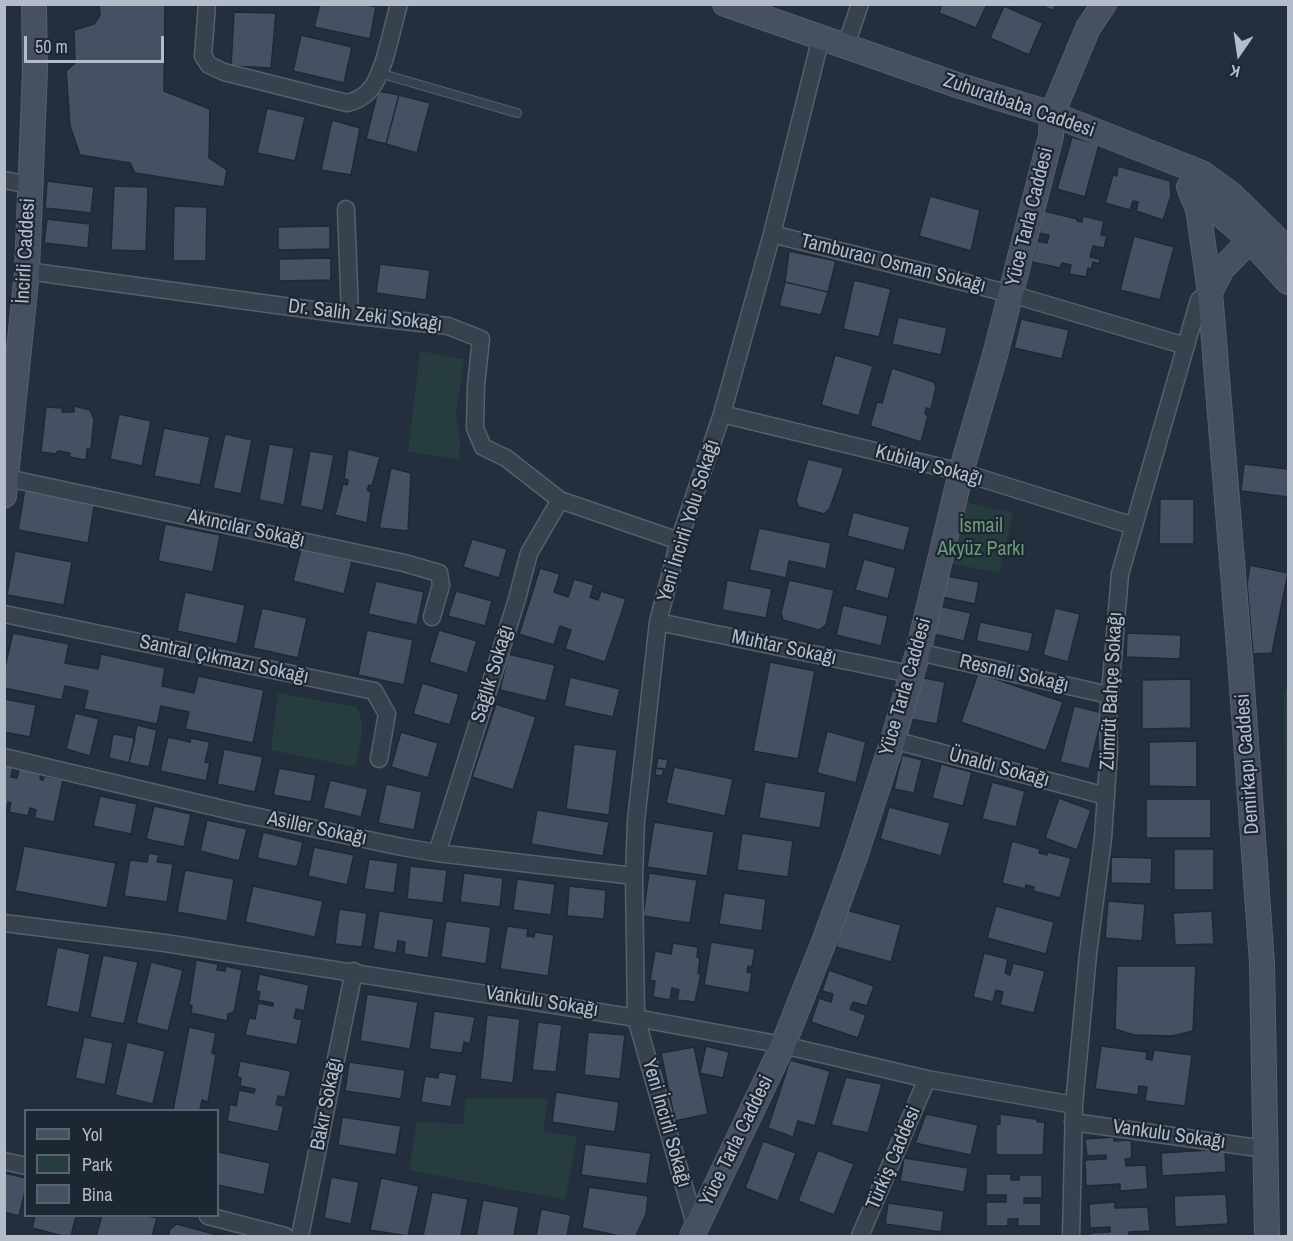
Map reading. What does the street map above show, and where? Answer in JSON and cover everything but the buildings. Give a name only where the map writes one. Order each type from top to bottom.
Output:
[{"type":"street","name":"İncirli Caddesi","points":[[6,487],[9,404],[27,271],[35,70],[34,4]]},
{"type":"street","points":[[207,4],[203,56],[209,65],[224,72],[347,103],[358,100],[369,91],[379,73],[399,4]]},
{"type":"street","name":"Zuhuratbaba Caddesi","points":[[725,4],[957,85],[1052,114],[1202,172],[1232,195],[1256,228],[1288,250]]},
{"type":"street","points":[[846,45],[860,4]]},
{"type":"street","name":"Yüce Tarla Caddesi","points":[[694,1232],[783,1045],[852,865],[893,741],[914,663],[961,472],[1011,294],[1051,135],[1052,114],[1088,28],[1104,4]]},
{"type":"street","name":"Yeni İncirli Yolu Sokağı","points":[[636,1018],[634,876],[636,821],[658,622],[679,541],[722,414],[772,234],[821,37]]},
{"type":"street","points":[[1172,161],[1189,187],[1228,219],[1256,228],[1288,282]]},
{"type":"street","points":[[4,180],[29,184]]},
{"type":"street","name":"Demirkapı Caddesi","points":[[1189,187],[1198,209],[1210,292],[1262,951],[1267,1236]]},
{"type":"street","points":[[346,209],[350,315]]},
{"type":"street","points":[[1205,258],[1212,234],[1228,219]]},
{"type":"street","points":[[1210,292],[1222,269],[1256,228]]},
{"type":"street","name":"Tamburacı Osman Sokağı","points":[[772,234],[1011,294],[1186,346]]},
{"type":"street","name":"Dr. Salih Zeki Sokağı","points":[[27,271],[448,326],[481,339],[476,385],[475,428],[483,447],[506,458],[561,500],[679,541]]},
{"type":"street","name":"Zümrüt Bahçe Sokağı","points":[[1071,1236],[1074,1105],[1106,796],[1109,695],[1120,574],[1199,300],[1210,292]]},
{"type":"street","name":"Kubilay Sokağı","points":[[722,414],[961,472],[1134,526]]},
{"type":"street","name":"Akıncılar Sokağı","points":[[6,487],[404,563],[439,573],[441,585],[432,617]]},
{"type":"street","name":"Sağlık Sokağı","points":[[436,853],[517,599],[529,553],[561,500]]},
{"type":"street","name":"Santral Çıkmazı Sokağı","points":[[4,614],[374,691],[387,714],[379,759]]},
{"type":"street","name":"Muhtar Sokağı","points":[[658,622],[914,663]]},
{"type":"street","name":"Resneli Sokağı","points":[[914,663],[1109,695]]},
{"type":"street","name":"Ünaldı Sokağı","points":[[893,741],[1106,796]]},
{"type":"street","name":"Asiller Sokağı","points":[[4,757],[240,813],[436,853],[634,876]]},
{"type":"street","name":"Vankulu Sokağı","points":[[4,923],[165,943],[354,971],[636,1018],[783,1045],[927,1079],[1074,1105]]},
{"type":"street","name":"Bakır Sokağı","points":[[300,1236],[354,971]]},
{"type":"street","name":"Yeni İncirli Sokağı","points":[[636,1018],[694,1232]]},
{"type":"street","name":"Türkiş Caddesi","points":[[860,1236],[927,1079]]},
{"type":"street","name":"Vankulu Sokağı","points":[[1073,1122],[1265,1149]]},
{"type":"street","points":[[4,1161],[24,1166]]},
{"type":"street","points":[[215,1217],[285,1236]]},
{"type":"lane","points":[[379,73],[517,112]]},
{"type":"green space","points":[[420,351],[464,359],[456,415],[460,442],[459,459],[408,452]]},
{"type":"green space","name":"İsmail Akyüz Parkı","points":[[964,502],[1013,513],[999,573],[950,563]]},
{"type":"green space","points":[[1288,683],[1288,1026],[1284,694]]},
{"type":"green space","points":[[278,693],[356,707],[360,714],[362,729],[355,767],[271,750]]},
{"type":"green space","points":[[466,1098],[548,1099],[543,1132],[577,1136],[565,1200],[409,1170],[417,1122],[463,1124]]}]
